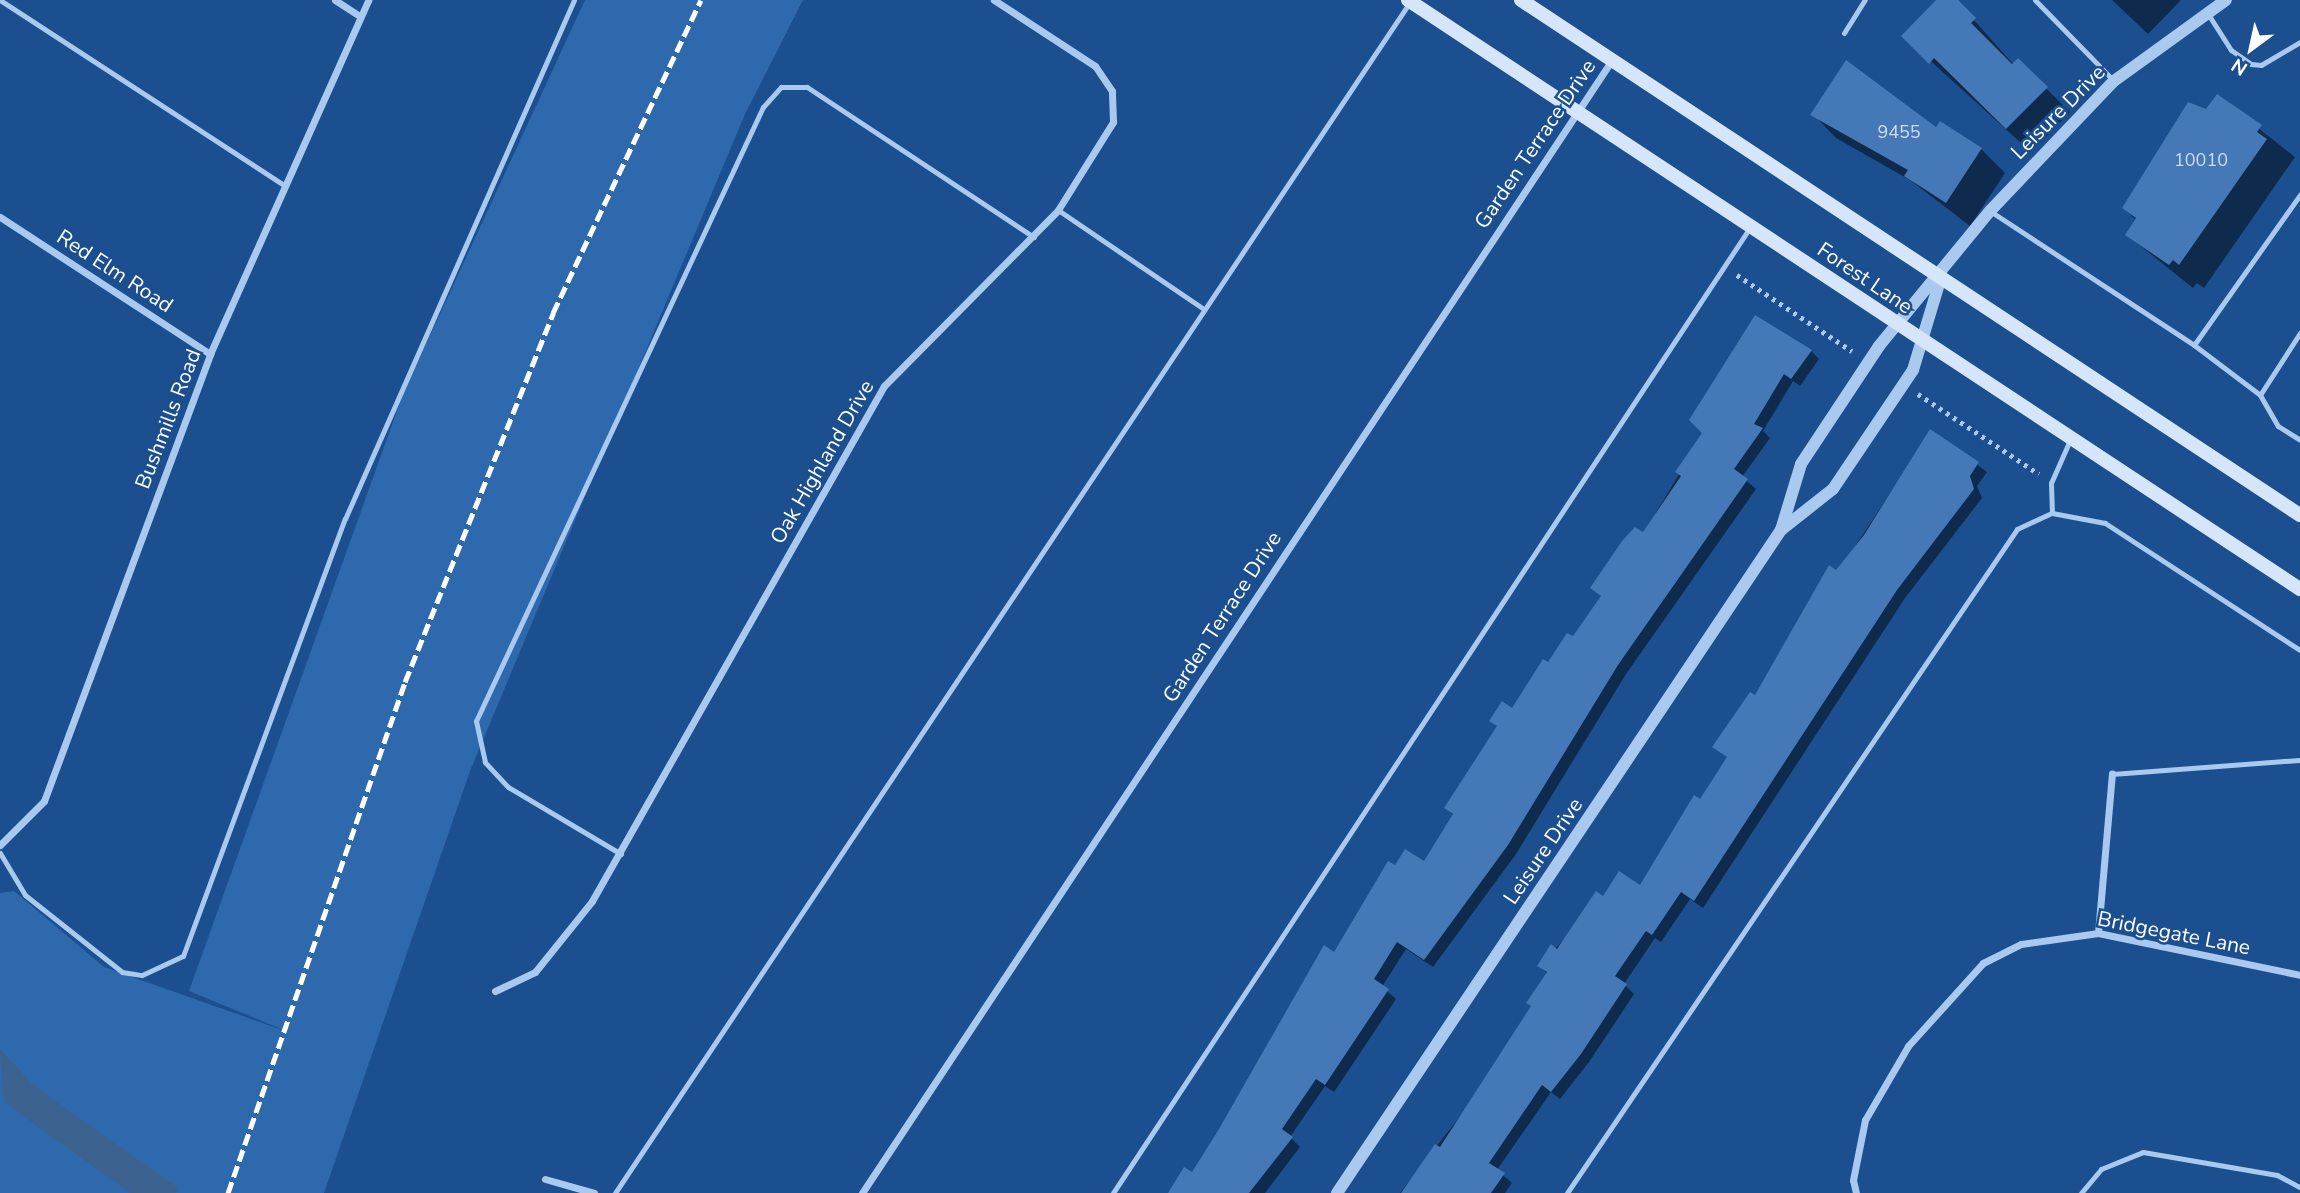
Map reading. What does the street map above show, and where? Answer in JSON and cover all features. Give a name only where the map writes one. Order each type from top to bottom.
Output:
[{"type":"main road","name":"Forest Lane","points":[[1521,0],[2300,515]]},
{"type":"main road","name":"Forest Lane","points":[[1410,1],[1579,110],[2070,440],[2300,589]]},
{"type":"street","points":[[335,0],[360,16]]},
{"type":"street","name":"Bushmills Road","points":[[0,845],[44,801],[210,354],[368,0]]},
{"type":"street","name":"Oak Highland Drive","points":[[495,992],[535,972],[567,939],[621,854],[884,386],[1058,210],[1114,122],[1112,91],[1095,66],[994,0]]},
{"type":"street","name":"Leisure Drive","points":[[1782,530],[1801,464],[1897,325],[1941,277],[1990,211],[2114,81],[2226,0]]},
{"type":"street","name":"Garden Terrace Drive","points":[[862,1193],[1612,60]]},
{"type":"street","name":"Red Elm Road","points":[[0,217],[210,354]]},
{"type":"street","name":"Leisure Drive","points":[[1337,1193],[1782,530],[1833,489],[1926,343],[1941,277]]},
{"type":"street","points":[[2098,933],[2112,774]]},
{"type":"street","name":"Bridgegate Lane","points":[[1856,1193],[1865,1120],[1944,1000],[1983,963],[2021,944],[2098,933],[2300,975]]},
{"type":"street","points":[[545,1179],[594,1193]]},
{"type":"lane","points":[[0,0],[284,185]]},
{"type":"lane","points":[[0,853],[25,895],[122,972],[142,975],[183,956],[345,519],[574,0]]},
{"type":"lane","points":[[1844,33],[1865,0]]},
{"type":"lane","points":[[2035,0],[2114,81]]},
{"type":"lane","points":[[615,1193],[1202,308],[1410,1]]},
{"type":"lane","points":[[2206,12],[2231,50],[2251,64],[2261,65],[2300,43]]},
{"type":"lane","points":[[621,854],[508,787],[485,762],[476,721],[763,107],[781,87],[807,87],[1034,236]]},
{"type":"lane","points":[[2194,345],[2300,195]]},
{"type":"lane","points":[[1058,210],[1202,308]]},
{"type":"lane","points":[[1990,211],[2194,345],[2260,395],[2278,426],[2300,440]]},
{"type":"lane","points":[[1113,1193],[1751,226]]},
{"type":"lane","points":[[2260,395],[2300,333]]},
{"type":"lane","points":[[2052,513],[2051,483],[2070,440]]},
{"type":"lane","points":[[1567,1193],[1996,553],[2017,529],[2052,513],[2126,533],[2300,650]]},
{"type":"lane","points":[[2112,774],[2300,760]]},
{"type":"lane","points":[[2081,1193],[2101,1168],[2144,1152],[2277,1175],[2300,1187]]},
{"type":"path","points":[[1724,266],[1853,351],[1857,345]]},
{"type":"path","points":[[1924,387],[1917,394],[2051,483]]},
{"type":"shaded area","points":[[585,0],[803,0],[745,114],[470,771],[324,1193],[0,1193],[0,893],[14,891],[104,967],[291,1033],[189,991],[403,394]]},
{"type":"shaded area","points":[[0,1049],[33,1085],[178,1188],[176,1193],[130,1193],[4,1102]]},
{"type":"building","points":[[1936,0],[1958,0],[1976,18],[1971,23],[2012,64],[2018,58],[2048,87],[2006,129],[1934,58],[1929,64],[1901,36]]},
{"type":"building","points":[[1846,60],[1936,127],[1940,121],[1982,148],[1946,203],[1904,176],[1908,170],[1810,115]]},
{"type":"building","points":[[2217,94],[2262,125],[2257,132],[2267,139],[2179,265],[2173,260],[2169,265],[2125,235],[2136,218],[2122,208],[2188,102],[2206,109]]},
{"type":"building","points":[[1755,315],[1812,350],[1791,379],[1784,374],[1754,424],[1763,428],[1734,469],[1748,479],[1618,665],[1508,845],[1424,960],[1397,942],[1374,979],[1389,989],[1325,1085],[1316,1079],[1282,1129],[1293,1137],[1249,1193],[1168,1193],[1184,1167],[1192,1172],[1324,945],[1334,952],[1388,861],[1395,865],[1405,849],[1424,861],[1453,814],[1444,808],[1497,726],[1489,721],[1502,701],[1512,708],[1543,659],[1548,662],[1567,633],[1573,636],[1601,596],[1590,588],[1622,541],[1635,527],[1643,532],[1681,476],[1675,472],[1702,433],[1689,420]]},
{"type":"building","points":[[1930,429],[1979,462],[1970,476],[1974,489],[1897,590],[1694,901],[1681,892],[1652,935],[1646,931],[1615,976],[1627,984],[1581,1054],[1551,1092],[1542,1085],[1489,1163],[1505,1173],[1491,1193],[1401,1193],[1435,1144],[1440,1147],[1531,1006],[1526,1003],[1547,972],[1537,966],[1551,944],[1557,949],[1596,891],[1603,896],[1619,871],[1640,885],[1694,795],[1700,799],[1727,757],[1712,747],[1750,692],[1755,695],[1829,565],[1836,570],[1864,535]]},
{"type":"railway","points":[[228,1193],[405,682],[553,313],[701,0]]}]
